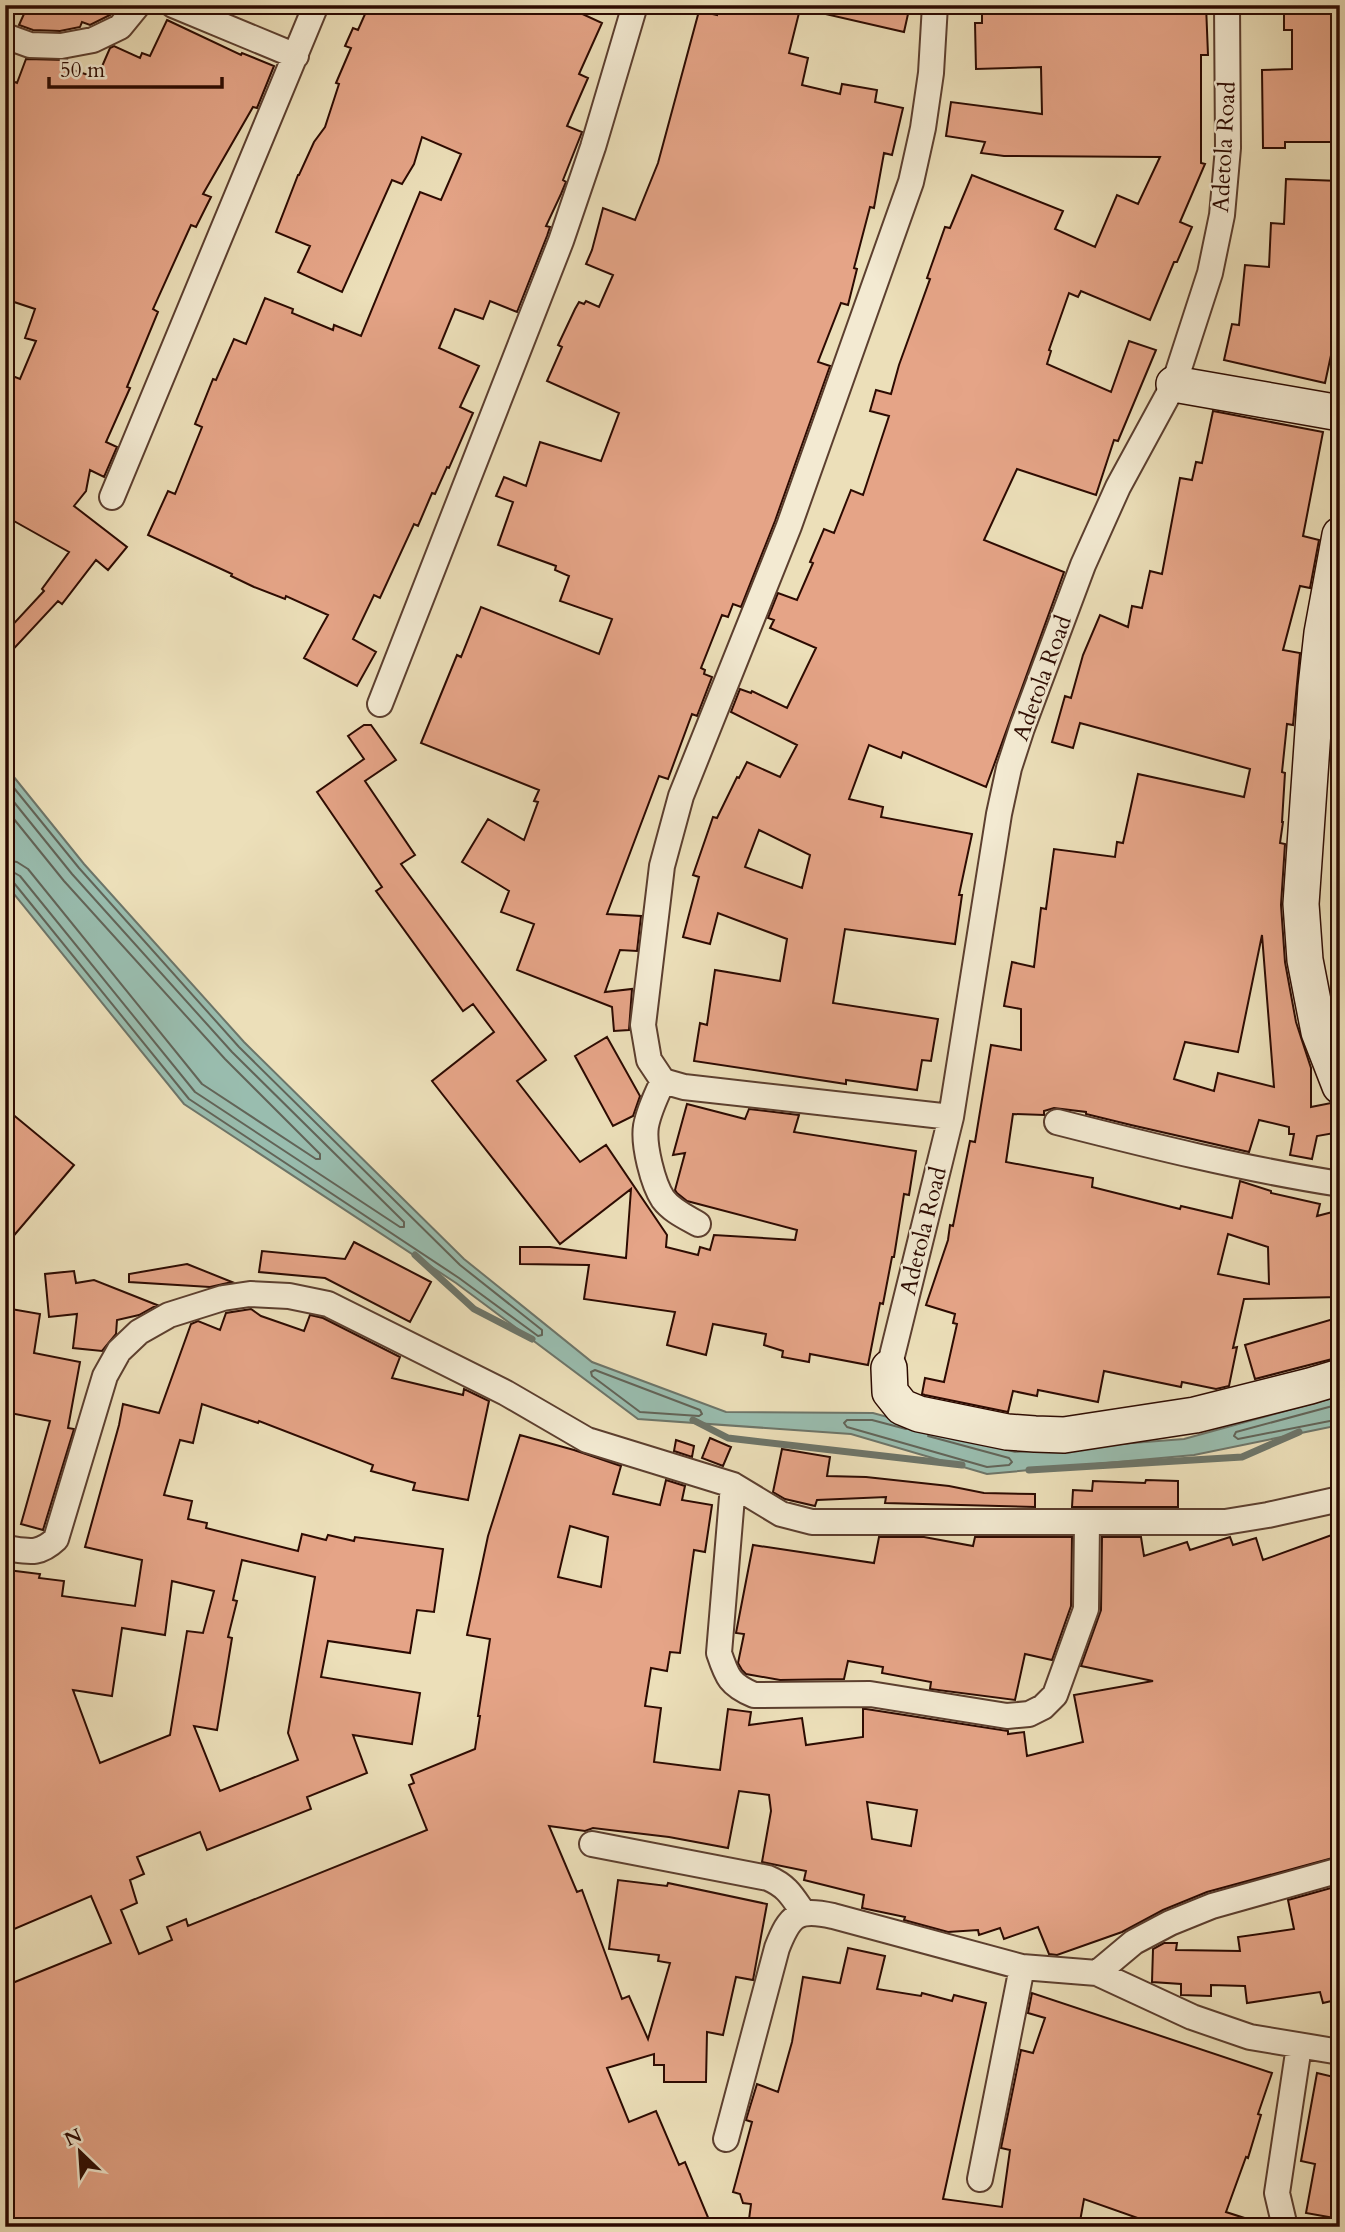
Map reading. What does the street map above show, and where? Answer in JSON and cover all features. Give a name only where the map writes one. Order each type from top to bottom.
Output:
[{"type":"street","points":[[5,36],[30,45],[61,46],[93,40],[120,27],[138,5]]},
{"type":"street","points":[[173,5],[296,56]]},
{"type":"street","points":[[112,497],[316,5]]},
{"type":"street","points":[[380,704],[561,241],[593,147],[635,5]]},
{"type":"street","points":[[935,5],[931,73],[923,128],[911,181],[789,526],[681,796],[662,866],[643,1025],[649,1060],[663,1081],[684,1087],[951,1117]]},
{"type":"street","name":"Adetola Road","points":[[889,1368],[951,1117],[999,814],[1009,768],[1083,565],[1118,487],[1174,384],[1210,273],[1222,215],[1228,148],[1227,5]]},
{"type":"street","points":[[1174,384],[1340,413]]},
{"type":"street","points":[[1340,536],[1322,633],[1316,687],[1301,904],[1305,960],[1319,1032],[1340,1086]]},
{"type":"street","points":[[663,1081],[651,1106],[645,1129],[646,1150],[657,1187],[664,1200],[676,1212],[698,1224]]},
{"type":"street","points":[[1057,1122],[1208,1160],[1340,1184]]},
{"type":"street","points":[[5,1548],[29,1552],[44,1550],[56,1539],[104,1376],[119,1351],[139,1332],[169,1315],[223,1298],[250,1294],[289,1296],[328,1304],[506,1393],[587,1440],[733,1485],[781,1514],[812,1522],[1225,1522],[1340,1499]]},
{"type":"street","points":[[889,1368],[890,1392],[902,1407],[919,1414],[1007,1432],[1035,1434],[1064,1434],[1195,1415],[1340,1377]]},
{"type":"street","points":[[733,1485],[719,1653],[726,1674],[737,1688],[754,1695],[870,1693],[1007,1716],[1029,1714],[1043,1707],[1055,1695],[1086,1609],[1087,1522]]},
{"type":"street","points":[[592,1844],[768,1878],[783,1884],[791,1891],[803,1912]]},
{"type":"street","points":[[1097,1973],[1134,1942],[1170,1923],[1212,1906],[1340,1870]]},
{"type":"street","points":[[726,2139],[777,1948],[786,1927],[803,1912],[833,1916],[1022,1967],[1097,1973],[1192,2017],[1250,2036],[1340,2052]]},
{"type":"street","points":[[980,2179],[1022,1967]]},
{"type":"street","points":[[1285,2227],[1276,2193],[1299,2046]]},
{"type":"water","points":[[5,766],[84,864],[244,1042],[464,1259],[592,1362],[726,1412],[873,1413],[1015,1452],[1184,1439],[1340,1396],[1340,1425],[1194,1455],[987,1474],[851,1434],[638,1419],[456,1283],[184,1104],[5,883]]},
{"type":"building","points":[[28,5],[114,5],[110,15],[90,25],[82,22],[80,27],[60,31],[33,30],[19,25]]},
{"type":"building","points":[[369,5],[563,5],[602,23],[579,74],[588,78],[567,126],[582,132],[563,180],[566,182],[546,226],[550,227],[547,236],[517,312],[490,301],[483,319],[455,309],[439,348],[479,366],[460,407],[473,413],[449,468],[447,467],[435,494],[432,493],[418,526],[414,524],[380,598],[374,595],[353,639],[376,652],[357,686],[304,658],[328,615],[286,596],[285,599],[254,587],[148,535],[168,491],[175,494],[202,427],[195,424],[213,379],[216,380],[234,339],[246,344],[265,298],[333,330],[334,325],[361,336],[420,192],[441,200],[461,154],[422,137],[414,164],[402,184],[392,180],[342,292],[298,272],[310,246],[276,232],[298,175],[314,142],[325,127],[339,84],[336,83],[351,48],[345,46],[353,28],[358,30]]},
{"type":"building","points":[[718,5],[801,5],[789,53],[808,58],[802,85],[840,94],[842,84],[877,90],[875,102],[903,108],[892,155],[884,153],[874,208],[870,207],[854,268],[857,269],[848,305],[841,303],[818,362],[830,366],[775,521],[741,607],[733,604],[728,617],[722,615],[701,668],[705,670],[704,674],[712,677],[697,716],[692,714],[668,779],[659,776],[607,914],[641,916],[637,951],[620,950],[605,992],[632,989],[629,1030],[614,1031],[612,1007],[517,970],[534,924],[501,912],[509,891],[462,862],[488,819],[524,840],[538,802],[534,801],[539,790],[421,743],[457,655],[461,657],[481,607],[599,654],[612,619],[560,601],[569,576],[555,570],[556,566],[498,545],[513,502],[496,496],[504,477],[526,486],[540,442],[601,461],[619,413],[547,381],[562,347],[558,345],[579,302],[584,304],[586,301],[599,307],[613,275],[586,264],[603,208],[635,220],[658,163],[699,11],[717,15]]},
{"type":"building","points":[[821,5],[910,5],[904,32],[821,13]]},
{"type":"building","points":[[982,5],[1206,5],[1208,55],[1201,55],[1201,163],[1205,164],[1180,222],[1192,227],[1150,320],[1081,291],[1078,297],[1069,293],[1049,350],[1051,351],[1047,364],[1111,392],[1129,341],[1156,350],[1118,441],[1114,440],[1096,495],[1017,469],[984,540],[1064,572],[986,787],[903,752],[901,758],[869,745],[849,799],[883,807],[881,817],[972,834],[959,895],[962,895],[955,944],[845,929],[833,1003],[938,1019],[931,1061],[922,1060],[917,1090],[846,1080],[846,1084],[694,1061],[700,1023],[707,1025],[715,970],[780,981],[787,939],[718,913],[710,944],[683,937],[699,877],[693,875],[713,817],[717,818],[747,762],[780,777],[797,745],[731,712],[740,689],[751,693],[752,691],[787,708],[816,648],[770,628],[774,620],[768,618],[778,593],[797,600],[824,529],[834,533],[851,490],[863,495],[889,416],[870,411],[876,390],[891,394],[945,227],[950,228],[972,175],[1063,211],[1055,229],[1095,247],[1117,195],[1138,204],[1160,157],[1004,156],[981,153],[985,142],[946,136],[951,102],[1042,114],[1041,67],[976,69],[975,23],[982,23]],"holes":[[[759,830],[810,855],[802,888],[745,867]]]},
{"type":"building","points":[[1284,5],[1340,5],[1340,142],[1285,142],[1285,148],[1263,148],[1262,70],[1292,69],[1292,30],[1284,30]]},
{"type":"building","points":[[167,20],[241,55],[242,53],[274,66],[257,108],[253,107],[203,194],[211,197],[196,227],[191,225],[153,309],[158,312],[127,387],[130,388],[106,442],[117,447],[104,477],[90,470],[86,491],[74,506],[127,547],[108,570],[96,560],[62,604],[58,601],[7,656],[5,633],[44,591],[42,589],[69,552],[5,516],[5,386],[10,375],[20,379],[36,341],[25,338],[35,309],[5,299],[5,78],[17,83],[26,59],[67,60],[64,67],[97,78],[110,48],[114,46],[140,58],[142,53],[150,56]]},
{"type":"building","points":[[1286,179],[1340,181],[1340,332],[1336,332],[1325,383],[1224,360],[1232,324],[1239,325],[1245,265],[1269,267],[1271,223],[1284,224]]},
{"type":"building","points":[[1213,411],[1323,432],[1303,536],[1319,540],[1310,588],[1300,586],[1283,650],[1300,653],[1293,725],[1287,724],[1282,772],[1285,773],[1280,843],[1285,844],[1281,905],[1285,962],[1296,1022],[1311,1068],[1311,1107],[1331,1103],[1336,1106],[1340,1132],[1317,1136],[1312,1159],[1290,1155],[1294,1134],[1289,1134],[1289,1127],[1259,1120],[1249,1152],[1086,1112],[1054,1108],[1044,1111],[1044,1115],[1013,1114],[1006,1162],[1093,1178],[1092,1187],[1180,1209],[1181,1206],[1232,1218],[1240,1181],[1271,1193],[1320,1204],[1317,1216],[1340,1210],[1340,1297],[1244,1299],[1233,1348],[1237,1347],[1229,1386],[1216,1389],[1182,1382],[1181,1387],[1104,1371],[1098,1402],[1038,1390],[1037,1396],[1013,1391],[1008,1412],[925,1395],[922,1394],[925,1378],[944,1382],[957,1324],[953,1323],[955,1314],[926,1305],[948,1240],[950,1225],[953,1226],[970,1141],[975,1142],[991,1045],[1021,1050],[1021,1009],[1004,1006],[1012,962],[1034,967],[1041,908],[1046,909],[1054,849],[1115,857],[1117,842],[1123,843],[1138,774],[1244,797],[1250,769],[1080,723],[1073,748],[1052,742],[1065,696],[1071,698],[1083,655],[1100,615],[1128,627],[1132,606],[1142,608],[1150,571],[1162,574],[1180,478],[1192,480],[1196,462],[1202,463]],"holes":[[[1262,935],[1274,1087],[1218,1073],[1214,1091],[1174,1079],[1185,1042],[1238,1052]],[[1228,1234],[1268,1247],[1269,1284],[1218,1274]]]},
{"type":"building","points":[[364,725],[371,725],[396,760],[365,781],[415,855],[401,864],[546,1060],[517,1081],[580,1162],[606,1145],[667,1235],[666,1247],[698,1255],[700,1247],[710,1250],[714,1235],[795,1240],[797,1230],[687,1201],[677,1193],[675,1190],[685,1153],[673,1155],[687,1104],[745,1119],[749,1109],[799,1115],[794,1132],[916,1151],[909,1195],[904,1194],[894,1257],[883,1304],[880,1303],[868,1365],[810,1354],[809,1362],[782,1357],[783,1351],[764,1345],[766,1334],[713,1324],[706,1355],[667,1345],[675,1312],[584,1299],[589,1265],[520,1264],[520,1247],[550,1247],[626,1258],[631,1189],[560,1244],[432,1081],[494,1032],[473,1004],[463,1011],[376,891],[382,887],[317,792],[364,759],[348,736]]},
{"type":"building","points":[[607,1037],[640,1096],[633,1116],[613,1126],[575,1056]]},
{"type":"building","points":[[5,1108],[74,1165],[5,1246]]},
{"type":"building","points":[[354,1242],[431,1282],[410,1322],[325,1278],[259,1272],[262,1251],[345,1259]]},
{"type":"building","points":[[187,1264],[232,1282],[210,1287],[129,1282],[129,1274]]},
{"type":"building","points":[[74,1271],[76,1283],[94,1280],[157,1305],[139,1315],[117,1320],[116,1334],[102,1351],[73,1348],[77,1314],[49,1317],[45,1274]]},
{"type":"building","points":[[11,1309],[40,1314],[34,1353],[80,1362],[68,1428],[74,1429],[43,1530],[21,1524],[50,1421],[5,1412],[5,1350]]},
{"type":"building","points":[[251,1309],[261,1316],[304,1331],[310,1315],[323,1318],[400,1357],[392,1378],[463,1395],[464,1389],[489,1401],[468,1500],[413,1490],[415,1483],[371,1471],[373,1465],[259,1421],[258,1423],[202,1404],[193,1443],[180,1440],[164,1495],[192,1501],[188,1519],[207,1523],[206,1528],[298,1551],[302,1534],[326,1540],[328,1535],[354,1541],[355,1537],[443,1549],[434,1612],[417,1610],[410,1653],[328,1641],[321,1677],[420,1693],[412,1744],[353,1735],[367,1773],[307,1797],[311,1809],[207,1850],[200,1832],[137,1857],[144,1874],[130,1880],[137,1903],[121,1910],[139,1954],[172,1940],[167,1927],[186,1919],[188,1926],[427,1830],[409,1785],[414,1783],[411,1775],[475,1749],[490,1639],[467,1635],[488,1536],[520,1435],[621,1466],[613,1494],[660,1505],[666,1480],[685,1486],[682,1500],[712,1505],[705,1552],[694,1550],[680,1653],[670,1652],[667,1671],[651,1668],[645,1706],[661,1708],[654,1762],[702,1768],[720,1770],[728,1709],[751,1712],[749,1725],[802,1718],[806,1745],[863,1737],[863,1709],[1008,1731],[1008,1734],[1024,1732],[1027,1756],[1083,1742],[1074,1695],[1153,1681],[1081,1666],[1101,1610],[1102,1537],[1141,1537],[1144,1556],[1187,1542],[1190,1550],[1230,1537],[1233,1545],[1256,1538],[1263,1560],[1340,1532],[1340,1856],[1207,1892],[1163,1910],[1122,1932],[1057,1955],[1049,1954],[1038,1927],[1004,1939],[1000,1928],[979,1935],[978,1930],[948,1932],[904,1920],[905,1917],[862,1908],[864,1895],[804,1880],[806,1871],[762,1862],[771,1811],[769,1795],[739,1791],[728,1848],[669,1837],[549,1826],[577,1892],[582,1890],[622,1999],[629,1996],[648,2039],[670,1963],[658,1961],[659,1955],[609,1949],[618,1880],[667,1886],[668,1883],[767,1904],[753,1980],[736,1977],[723,2035],[707,2032],[706,2082],[664,2082],[664,2065],[654,2065],[654,2054],[607,2068],[629,2122],[656,2111],[679,2165],[685,2162],[712,2227],[5,2227],[5,1986],[111,1943],[91,1896],[12,1930],[5,1915],[7,1570],[40,1574],[39,1578],[64,1581],[62,1596],[135,1606],[142,1560],[85,1547],[123,1404],[159,1413],[191,1324],[198,1321],[220,1330],[226,1313]],"holes":[[[570,1526],[608,1537],[601,1587],[558,1577]],[[242,1560],[315,1577],[288,1733],[298,1760],[220,1791],[194,1726],[217,1730],[232,1638],[228,1637],[237,1601],[233,1600]],[[172,1581],[214,1591],[203,1633],[187,1631],[170,1735],[100,1763],[73,1690],[112,1696],[122,1628],[165,1635]],[[867,1802],[917,1810],[911,1846],[872,1839]]]},
{"type":"building","points":[[1340,1317],[1340,1357],[1255,1379],[1245,1345]]},
{"type":"building","points":[[710,1438],[731,1447],[723,1466],[702,1458]]},
{"type":"building","points":[[676,1440],[694,1446],[692,1457],[674,1451]]},
{"type":"building","points":[[782,1449],[830,1457],[827,1476],[866,1477],[949,1486],[984,1493],[1035,1494],[1035,1507],[885,1503],[886,1497],[817,1500],[815,1506],[785,1499],[773,1492]]},
{"type":"building","points":[[1146,1480],[1178,1481],[1178,1507],[1072,1507],[1073,1490],[1092,1491],[1093,1481],[1145,1483]]},
{"type":"building","points":[[879,1537],[924,1537],[973,1546],[975,1537],[1072,1537],[1071,1606],[1052,1660],[1025,1654],[1015,1700],[930,1689],[931,1682],[882,1673],[883,1667],[848,1661],[844,1679],[780,1680],[746,1674],[742,1670],[738,1663],[744,1634],[736,1633],[753,1545],[874,1563]]},
{"type":"building","points":[[1338,1886],[1340,1999],[1323,2003],[1320,1992],[1247,2003],[1245,1986],[1211,1985],[1211,1996],[1181,1995],[1181,1984],[1152,1982],[1153,1949],[1164,1943],[1177,1943],[1176,1950],[1240,1951],[1238,1937],[1294,1929],[1288,1900]]},
{"type":"building","points":[[848,1948],[885,1956],[877,1989],[921,1996],[922,1993],[952,2001],[954,1995],[986,2003],[943,2199],[1002,2207],[1010,2150],[1001,2148],[1021,2050],[1033,2053],[1045,2018],[1028,2013],[1032,1993],[1272,2073],[1258,2114],[1261,2115],[1248,2158],[1246,2157],[1226,2212],[1260,2223],[1259,2227],[1163,2227],[1084,2199],[1079,2227],[748,2227],[751,2204],[743,2203],[740,2194],[733,2192],[752,2122],[746,2120],[757,2084],[778,2092],[792,2042],[803,1977],[840,1983]]},
{"type":"building","points":[[1317,2073],[1340,2081],[1340,2219],[1306,2213],[1315,2164],[1301,2161]]},
{"type":"waterway","points":[[415,1255],[474,1309],[532,1339]]},
{"type":"waterway","points":[[693,1420],[728,1438],[962,1465]]},
{"type":"waterway","points":[[1029,1470],[1242,1457],[1299,1432]]}]
